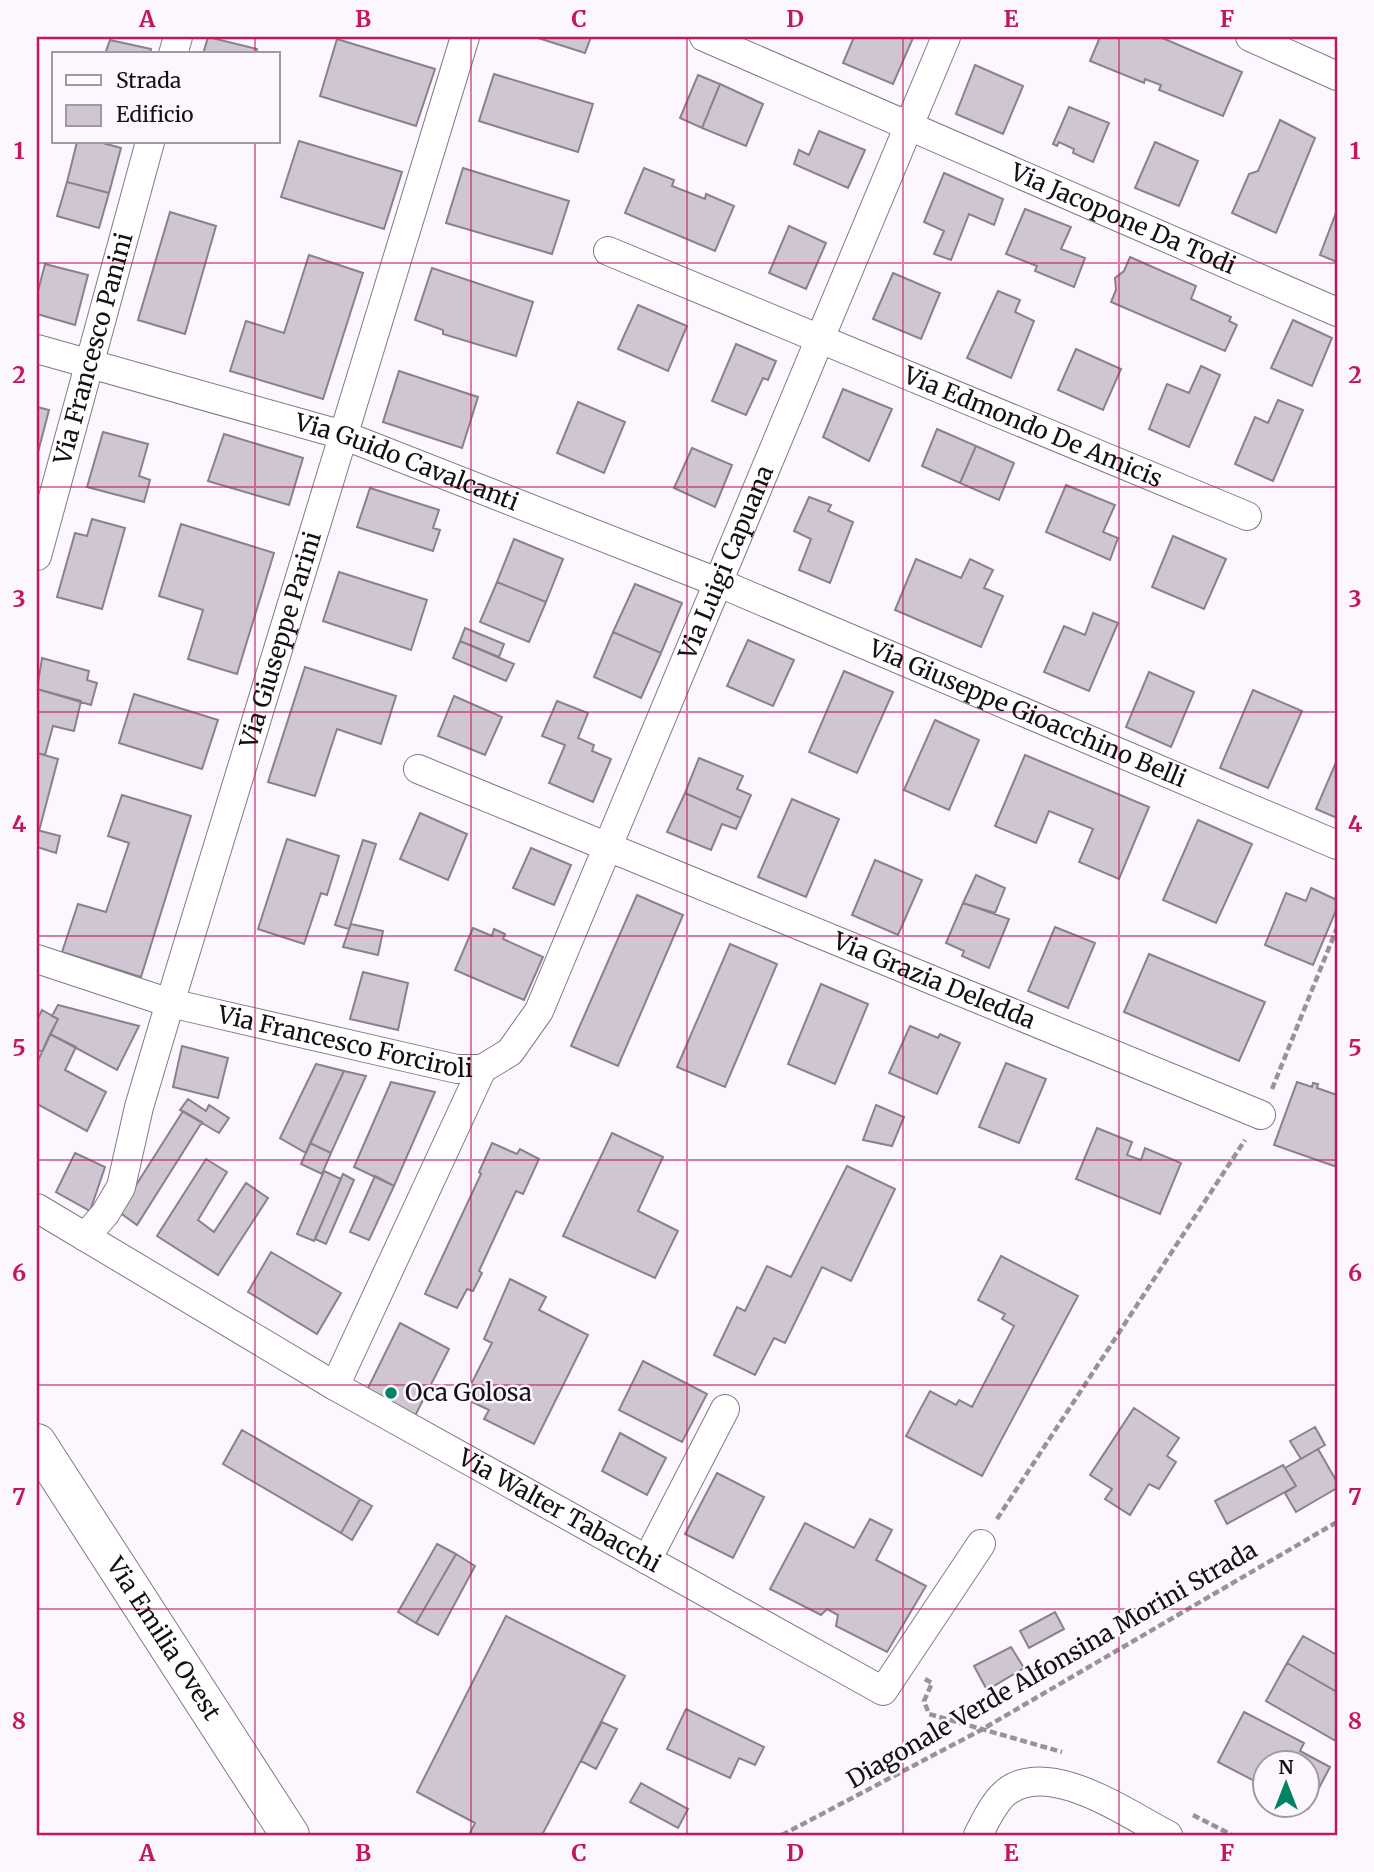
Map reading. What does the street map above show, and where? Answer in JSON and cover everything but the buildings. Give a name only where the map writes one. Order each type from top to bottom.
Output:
[{"type":"main road","name":"Via Emilia Ovest","points":[[37,1443],[290,1835]]},
{"type":"street","name":"Via Giuseppe Parini","points":[[86,1237],[105,1214],[121,1187],[139,1107],[170,1003],[465,37]]},
{"type":"street","name":"Via Jacopone Da Todi","points":[[704,37],[1337,312]]},
{"type":"street","name":"Via Luigi Capuana","points":[[482,1069],[510,1052],[539,1011],[946,37]]},
{"type":"street","points":[[1250,37],[1337,76]]},
{"type":"street","name":"Via Francesco Panini","points":[[37,556],[149,144]]},
{"type":"street","name":"Via Edmondo De Amicis","points":[[608,251],[1247,516]]},
{"type":"street","name":"Via Guido Cavalcanti","points":[[37,349],[343,435],[717,582]]},
{"type":"street","name":"Via Giuseppe Gioacchino Belli","points":[[717,582],[1337,845]]},
{"type":"street","name":"Via Grazia Deledda","points":[[418,769],[1261,1115]]},
{"type":"street","name":"Via Francesco Forciroli","points":[[37,958],[170,1003],[457,1069],[482,1069],[335,1387]]},
{"type":"street","name":"Via Walter Tabacchi","points":[[37,1208],[335,1387],[883,1691],[981,1544]]},
{"type":"street","name":"Via Walter Tabacchi","points":[[37,1214],[86,1237]]},
{"type":"street","name":"Via Walter Tabacchi","points":[[37,1230],[86,1237]]},
{"type":"street","points":[[647,1560],[725,1409]]},
{"type":"street","points":[[978,1835],[1003,1795],[1017,1785],[1034,1781],[1068,1784],[1168,1835]]},
{"type":"path","points":[[981,1544],[1261,1115],[1337,928]]},
{"type":"path","name":"Diagonale Verde Alfonsina Morini Strada","points":[[782,1835],[981,1730],[1337,1522]]},
{"type":"place","name":"Oca Golosa","points":[[391,1393]]}]
